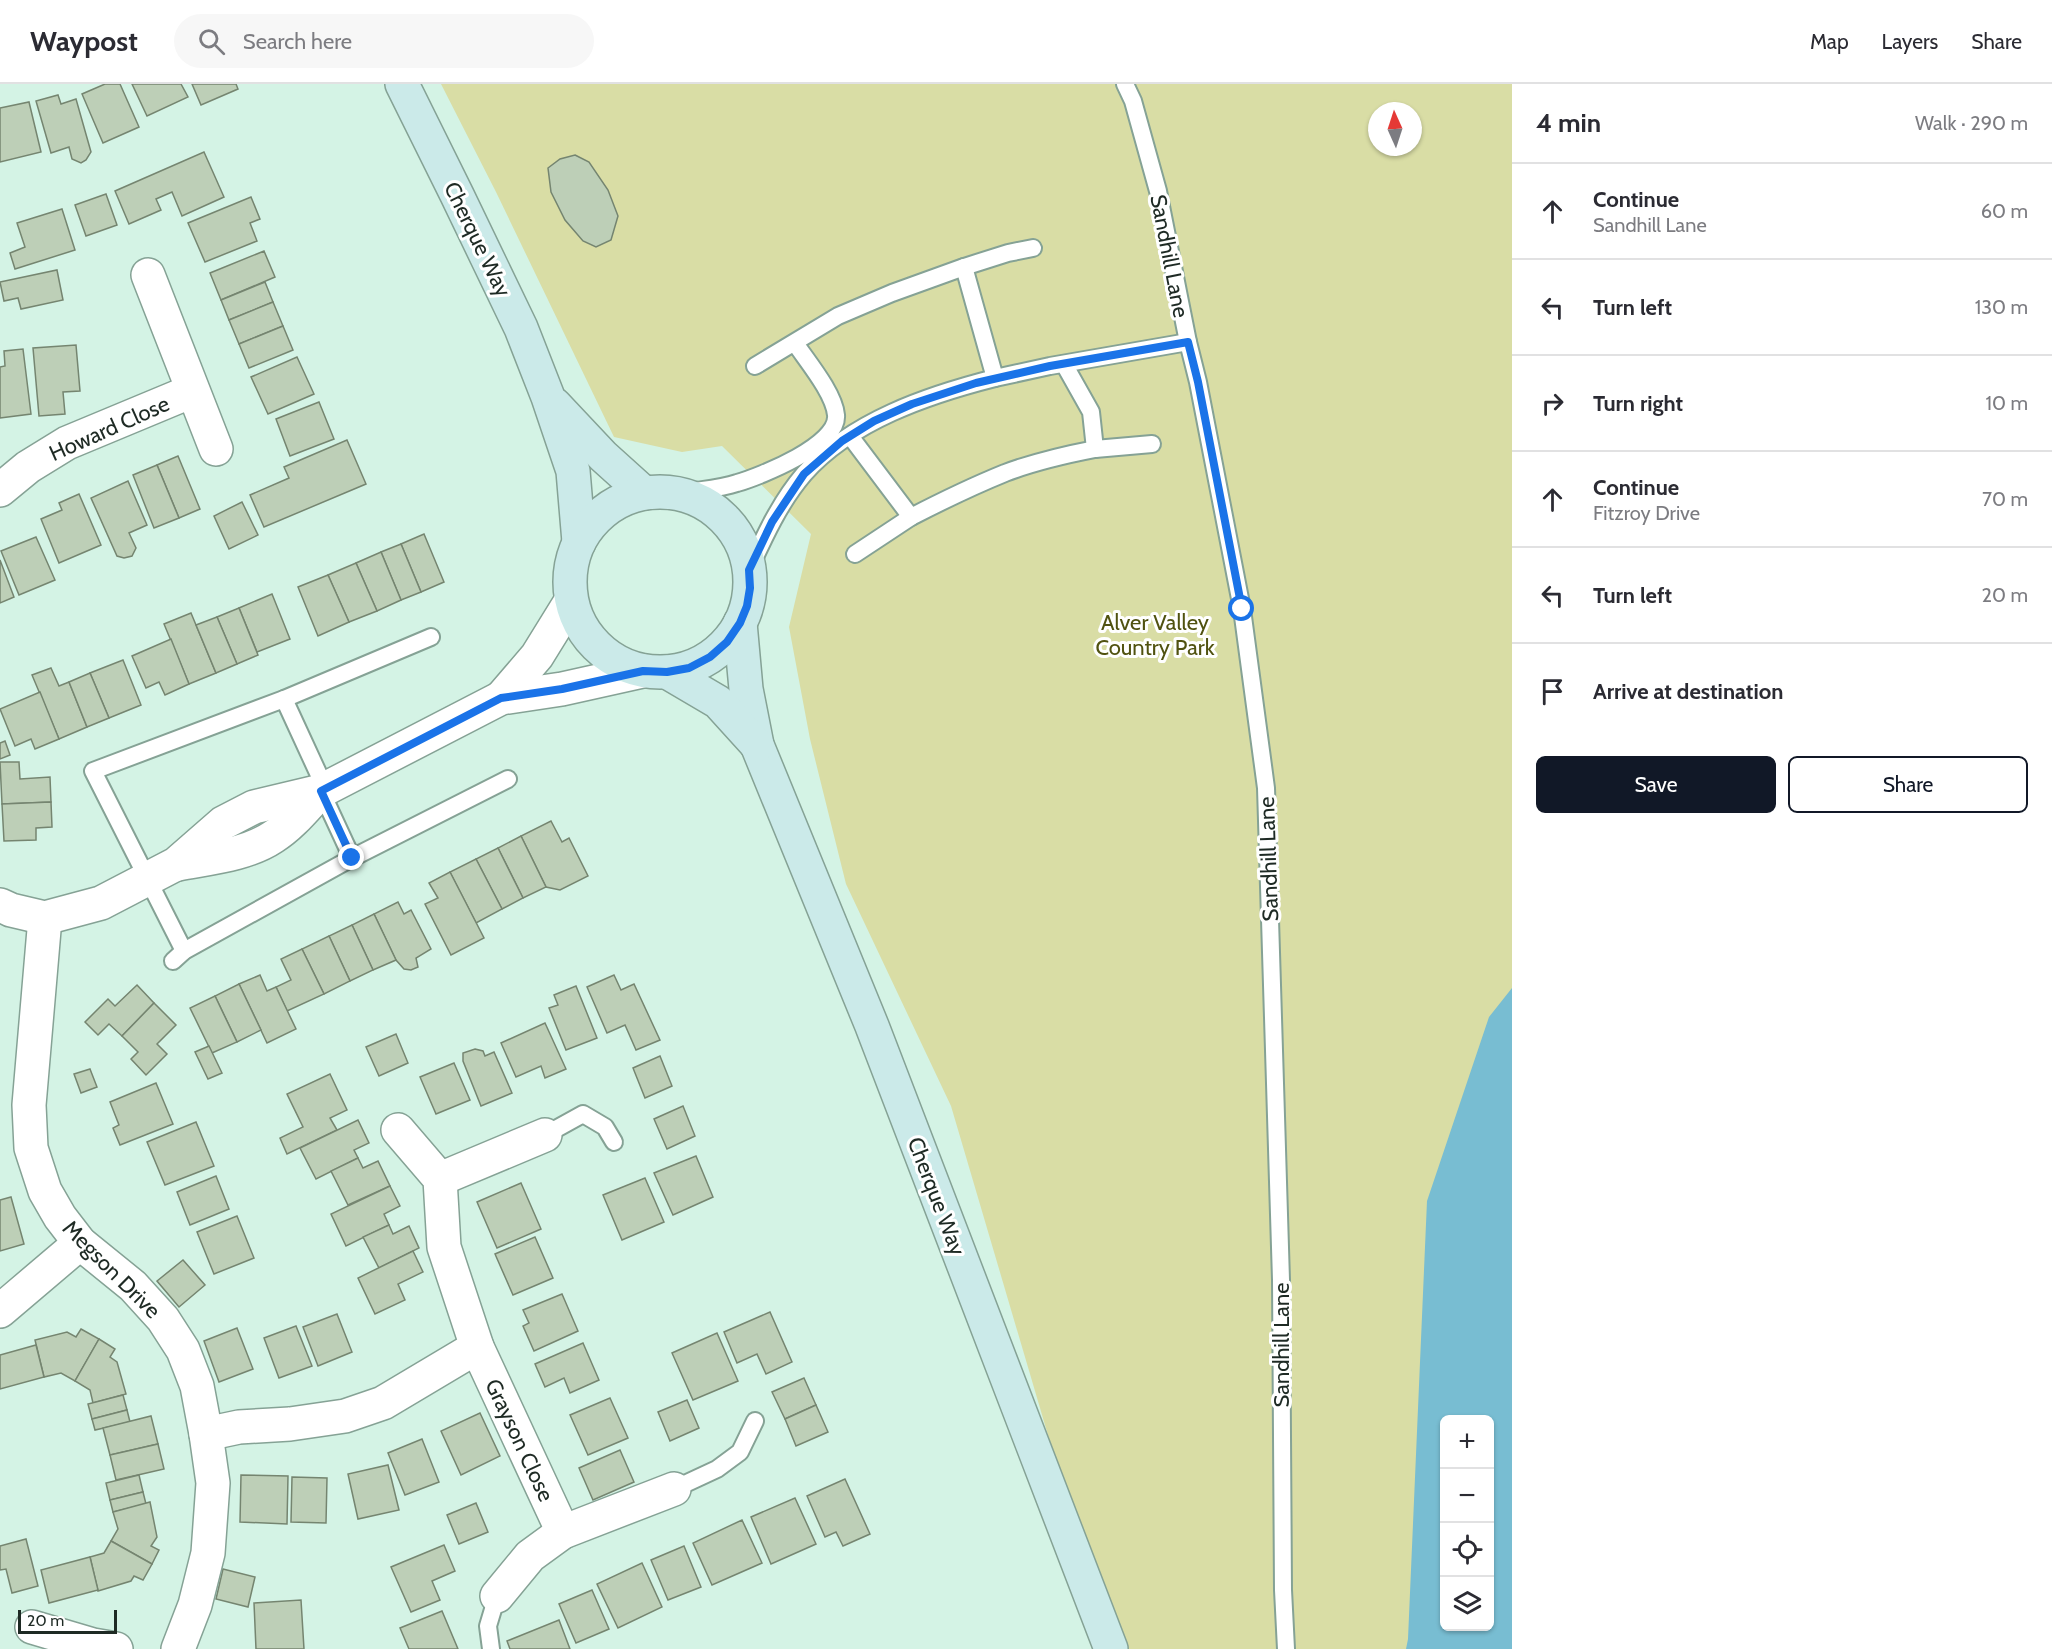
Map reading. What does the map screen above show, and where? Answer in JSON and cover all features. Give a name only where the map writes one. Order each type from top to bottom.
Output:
[{"type":"street","name":"Cherque Way","points":[[402,84],[521,328],[548,397],[573,471],[579,542]]},
{"type":"street","name":"Howard Close","points":[[148,275],[216,449]]},
{"type":"street","name":"Howard Close","points":[[0,490],[28,467],[67,443],[192,391]]},
{"type":"street","name":"Cherque Way","points":[[548,397],[603,456],[645,493]]},
{"type":"street","points":[[0,905],[45,918],[101,903],[176,864],[223,823],[254,807],[323,790],[501,698],[655,671],[689,668],[710,657],[727,642],[740,623],[747,606],[750,588],[749,570],[743,548],[733,529],[718,513],[699,501],[678,494],[661,492],[645,493],[624,499],[606,510],[590,524],[579,542],[572,561],[569,581],[571,601],[580,626],[597,647],[618,662],[655,671]]},
{"type":"street","points":[[501,698],[537,656],[571,601]]},
{"type":"street","name":"Cherque Way","points":[[740,623],[746,689],[757,745],[872,1026],[1111,1649]]},
{"type":"street","name":"Cherque Way","points":[[655,671],[718,702],[757,745]]},
{"type":"street","name":"Megson Drive","points":[[45,918],[29,1105],[32,1149],[45,1191],[60,1217],[80,1243],[133,1286],[163,1319],[183,1350],[197,1386],[206,1434],[213,1483],[208,1553],[195,1605],[178,1649]]},
{"type":"street","points":[[398,1130],[440,1179],[545,1135]]},
{"type":"street","name":"Grayson Close","points":[[440,1179],[444,1246],[477,1347],[562,1532]]},
{"type":"street","points":[[0,1311],[80,1243]]},
{"type":"street","points":[[206,1434],[239,1427],[290,1424],[345,1416],[383,1403],[477,1347]]},
{"type":"street","points":[[497,1596],[530,1556],[562,1532],[674,1489]]},
{"type":"street","points":[[32,1627],[100,1648]]},
{"type":"lane","name":"Sandhill Lane","points":[[1125,84],[1133,102],[1158,191],[1198,382],[1242,609],[1266,788],[1281,1280],[1282,1590],[1286,1649]]},
{"type":"lane","points":[[755,366],[838,316],[892,292],[1008,253],[1034,248]]},
{"type":"lane","points":[[964,267],[995,378]]},
{"type":"lane","points":[[749,570],[772,522],[804,474],[850,436],[874,421],[912,404],[995,378],[1188,342]]},
{"type":"lane","points":[[678,494],[735,484],[775,469],[813,447],[831,431],[836,423],[832,402],[795,343]]},
{"type":"lane","points":[[1064,364],[1091,412],[1095,449]]},
{"type":"lane","points":[[850,436],[912,517]]},
{"type":"lane","points":[[855,554],[912,517],[973,486],[1007,473],[1054,458],[1095,449],[1152,444]]},
{"type":"lane","points":[[432,637],[284,699],[93,771],[147,879],[179,956],[352,858],[508,779]]},
{"type":"lane","points":[[284,699],[352,858]]},
{"type":"lane","points":[[545,1135],[583,1114],[605,1127],[614,1142]]},
{"type":"lane","points":[[674,1489],[717,1469],[740,1452],[755,1421]]},
{"type":"lane","points":[[491,1649],[488,1626],[497,1596]]},
{"type":"green space","name":"Alver Valley Country Park","points":[[441,84],[1512,84],[1512,1649],[1111,1649],[951,1106],[846,884],[810,739],[789,627],[811,534],[722,446],[682,452],[614,437],[496,192]]},
{"type":"water","points":[[1512,988],[1512,1649],[1406,1649],[1427,1201],[1489,1017]]},
{"type":"building","points":[[105,84],[120,84],[139,127],[103,143],[82,94]]},
{"type":"building","points":[[132,84],[181,84],[188,97],[147,116]]},
{"type":"building","points":[[192,84],[236,84],[238,89],[201,105]]},
{"type":"building","points":[[58,95],[61,104],[76,99],[91,152],[81,163],[72,159],[69,147],[51,153],[36,101]]},
{"type":"building","points":[[29,102],[41,152],[0,162],[0,108]]},
{"type":"building","points":[[204,152],[224,197],[182,216],[172,192],[156,199],[161,210],[129,224],[115,191]]},
{"type":"building","points":[[575,155],[589,162],[608,190],[618,216],[611,240],[596,247],[583,241],[565,220],[551,192],[548,168],[560,159]]},
{"type":"building","points":[[106,194],[117,225],[86,236],[75,205]]},
{"type":"building","points":[[251,197],[260,219],[250,223],[257,241],[205,262],[188,223]]},
{"type":"building","points":[[62,209],[75,250],[15,269],[10,253],[25,247],[17,223]]},
{"type":"building","points":[[264,251],[275,277],[221,300],[210,273]]},
{"type":"building","points":[[57,270],[63,300],[21,309],[18,298],[4,301],[0,282]]},
{"type":"building","points":[[265,282],[273,302],[229,320],[221,300]]},
{"type":"building","points":[[273,302],[283,326],[239,344],[229,320]]},
{"type":"building","points":[[283,326],[293,350],[249,368],[239,344]]},
{"type":"building","points":[[76,345],[80,391],[63,392],[65,414],[39,416],[33,348]]},
{"type":"building","points":[[23,349],[31,414],[0,418],[0,367],[5,366],[4,351]]},
{"type":"building","points":[[297,357],[314,394],[268,414],[251,377]]},
{"type":"building","points":[[319,402],[334,439],[290,456],[276,419]]},
{"type":"building","points":[[347,440],[366,484],[264,527],[250,495],[289,478],[284,467]]},
{"type":"building","points":[[178,456],[200,509],[179,518],[157,465]]},
{"type":"building","points":[[157,465],[179,518],[154,528],[133,475]]},
{"type":"building","points":[[128,481],[147,525],[129,533],[136,548],[132,556],[124,558],[117,556],[91,498]]},
{"type":"building","points":[[79,494],[101,545],[59,563],[41,519],[62,510],[59,503]]},
{"type":"building","points":[[242,502],[258,535],[229,549],[214,516]]},
{"type":"building","points":[[424,534],[444,582],[421,592],[401,544]]},
{"type":"building","points":[[36,537],[55,580],[19,595],[1,551]]},
{"type":"building","points":[[401,544],[421,592],[401,600],[381,552]]},
{"type":"building","points":[[381,552],[401,600],[377,611],[356,563]]},
{"type":"building","points":[[0,560],[14,597],[0,603]]},
{"type":"building","points":[[356,563],[377,611],[349,622],[328,575]]},
{"type":"building","points":[[328,575],[349,622],[318,636],[298,587]]},
{"type":"building","points":[[272,594],[290,639],[257,652],[239,608]]},
{"type":"building","points":[[239,608],[258,655],[237,664],[217,617]]},
{"type":"building","points":[[191,613],[216,673],[189,684],[164,624]]},
{"type":"building","points":[[217,617],[237,664],[216,673],[196,625]]},
{"type":"building","points":[[171,639],[189,684],[165,695],[159,682],[146,688],[132,656]]},
{"type":"building","points":[[123,660],[141,705],[109,718],[90,673]]},
{"type":"building","points":[[51,668],[59,686],[69,682],[87,727],[59,739],[32,675]]},
{"type":"building","points":[[90,673],[109,718],[87,727],[69,682]]},
{"type":"building","points":[[40,692],[59,739],[35,749],[31,739],[15,746],[0,709]]},
{"type":"building","points":[[5,741],[10,755],[0,759],[0,743]]},
{"type":"building","points":[[0,762],[19,762],[20,779],[50,777],[51,802],[2,804]]},
{"type":"building","points":[[51,802],[52,827],[36,828],[36,840],[4,841],[2,804]]},
{"type":"building","points":[[551,821],[562,842],[569,838],[588,876],[560,890],[546,887],[521,836]]},
{"type":"building","points":[[521,836],[546,887],[523,898],[498,848]]},
{"type":"building","points":[[498,848],[523,898],[502,909],[476,859]]},
{"type":"building","points":[[476,859],[502,909],[476,923],[450,872]]},
{"type":"building","points":[[450,872],[484,938],[451,955],[425,904],[438,898],[429,883]]},
{"type":"building","points":[[398,902],[404,914],[411,910],[431,949],[416,958],[418,967],[411,970],[404,969],[396,960],[374,914]]},
{"type":"building","points":[[374,914],[396,960],[373,970],[352,925]]},
{"type":"building","points":[[352,925],[373,970],[350,981],[329,936]]},
{"type":"building","points":[[329,936],[350,981],[324,994],[302,949]]},
{"type":"building","points":[[302,949],[324,994],[287,1011],[276,987],[291,980],[281,959]]},
{"type":"building","points":[[260,975],[267,991],[276,987],[296,1029],[267,1043],[239,984]]},
{"type":"building","points":[[614,975],[621,990],[634,984],[660,1040],[636,1050],[625,1025],[607,1033],[587,987]]},
{"type":"building","points":[[239,984],[261,1030],[237,1042],[215,996]]},
{"type":"building","points":[[137,985],[154,1003],[122,1036],[109,1024],[98,1035],[85,1022],[108,999],[115,1006]]},
{"type":"building","points":[[576,986],[597,1038],[566,1050],[549,1008],[558,1005],[554,995]]},
{"type":"building","points":[[215,996],[237,1042],[212,1053],[190,1008]]},
{"type":"building","points":[[154,1003],[176,1025],[157,1044],[167,1054],[146,1075],[131,1059],[138,1052],[122,1036]]},
{"type":"building","points":[[545,1023],[566,1069],[545,1078],[541,1066],[516,1077],[501,1043]]},
{"type":"building","points":[[396,1034],[408,1063],[379,1076],[366,1047]]},
{"type":"building","points":[[209,1046],[222,1073],[208,1079],[195,1052]]},
{"type":"building","points":[[475,1049],[483,1051],[485,1056],[494,1052],[512,1093],[481,1106],[463,1061],[463,1053]]},
{"type":"building","points":[[660,1056],[672,1086],[645,1098],[633,1068]]},
{"type":"building","points":[[454,1063],[470,1100],[436,1114],[420,1077]]},
{"type":"building","points":[[90,1069],[97,1087],[81,1093],[74,1074]]},
{"type":"building","points":[[330,1074],[347,1110],[330,1118],[337,1130],[287,1154],[280,1138],[303,1127],[287,1094]]},
{"type":"building","points":[[156,1083],[173,1124],[120,1145],[113,1128],[119,1125],[110,1102]]},
{"type":"building","points":[[683,1106],[695,1136],[667,1149],[654,1119]]},
{"type":"building","points":[[358,1120],[369,1143],[354,1150],[358,1158],[316,1179],[300,1148]]},
{"type":"building","points":[[196,1122],[214,1166],[165,1185],[147,1142]]},
{"type":"building","points":[[696,1156],[713,1197],[673,1215],[654,1173]]},
{"type":"building","points":[[358,1158],[363,1168],[378,1161],[390,1186],[348,1205],[331,1171]]},
{"type":"building","points":[[216,1176],[229,1209],[190,1225],[177,1192]]},
{"type":"building","points":[[645,1178],[664,1222],[622,1240],[603,1195]]},
{"type":"building","points":[[521,1183],[541,1229],[497,1248],[477,1202]]},
{"type":"building","points":[[390,1186],[400,1206],[384,1214],[389,1225],[346,1246],[331,1214]]},
{"type":"building","points":[[11,1197],[24,1244],[0,1251],[0,1200]]},
{"type":"building","points":[[237,1216],[254,1258],[214,1274],[197,1232]]},
{"type":"building","points":[[389,1225],[393,1234],[409,1226],[419,1248],[379,1268],[363,1237]]},
{"type":"building","points":[[535,1237],[553,1278],[513,1295],[495,1254]]},
{"type":"building","points":[[413,1251],[423,1272],[398,1284],[405,1300],[375,1314],[358,1278]]},
{"type":"building","points":[[183,1260],[205,1285],[179,1307],[157,1281]]},
{"type":"building","points":[[562,1294],[578,1331],[534,1351],[523,1326],[529,1323],[523,1310]]},
{"type":"building","points":[[770,1312],[792,1362],[766,1374],[757,1354],[737,1363],[724,1332]]},
{"type":"building","points":[[337,1314],[352,1352],[318,1366],[303,1327]]},
{"type":"building","points":[[296,1326],[312,1366],[279,1378],[264,1338]]},
{"type":"building","points":[[237,1328],[253,1369],[219,1382],[204,1341]]},
{"type":"building","points":[[81,1329],[99,1339],[75,1381],[61,1373],[44,1377],[35,1340],[67,1332],[76,1337]]},
{"type":"building","points":[[717,1333],[738,1381],[693,1400],[672,1353]]},
{"type":"building","points":[[99,1339],[115,1349],[110,1357],[117,1362],[126,1394],[93,1403],[90,1390],[75,1381]]},
{"type":"building","points":[[583,1343],[599,1380],[570,1393],[564,1378],[545,1387],[535,1364]]},
{"type":"building","points":[[36,1345],[44,1377],[0,1389],[0,1355]]},
{"type":"building","points":[[804,1378],[816,1405],[785,1419],[772,1392]]},
{"type":"building","points":[[123,1395],[127,1410],[92,1419],[88,1404]]},
{"type":"building","points":[[610,1398],[628,1438],[588,1455],[570,1415]]},
{"type":"building","points":[[687,1400],[699,1428],[670,1441],[658,1412]]},
{"type":"building","points":[[816,1405],[828,1432],[796,1446],[785,1419]]},
{"type":"building","points":[[127,1410],[130,1422],[95,1430],[92,1419]]},
{"type":"building","points":[[480,1413],[500,1456],[461,1475],[441,1431]]},
{"type":"building","points":[[151,1416],[158,1444],[110,1455],[103,1428]]},
{"type":"building","points":[[422,1439],[439,1482],[405,1495],[388,1453]]},
{"type":"building","points":[[158,1444],[164,1469],[116,1480],[110,1455]]},
{"type":"building","points":[[620,1450],[634,1482],[593,1500],[579,1468]]},
{"type":"building","points":[[388,1465],[399,1510],[358,1519],[348,1474]]},
{"type":"building","points":[[139,1475],[143,1492],[110,1500],[106,1483]]},
{"type":"building","points":[[241,1475],[288,1476],[287,1524],[240,1522]]},
{"type":"building","points":[[292,1477],[327,1478],[326,1523],[291,1522]]},
{"type":"building","points":[[845,1479],[870,1534],[843,1546],[836,1532],[825,1537],[807,1496]]},
{"type":"building","points":[[143,1492],[146,1504],[113,1512],[110,1500]]},
{"type":"building","points":[[795,1498],[816,1544],[771,1564],[751,1517]]},
{"type":"building","points":[[150,1502],[157,1537],[151,1546],[159,1550],[152,1564],[111,1541],[118,1529],[113,1512]]},
{"type":"building","points":[[476,1503],[488,1532],[459,1544],[447,1515]]},
{"type":"building","points":[[742,1520],[762,1563],[712,1585],[693,1543]]},
{"type":"building","points":[[26,1539],[38,1586],[12,1593],[6,1569],[0,1570],[0,1546]]},
{"type":"building","points":[[111,1541],[152,1564],[143,1580],[134,1576],[131,1581],[98,1591],[90,1557],[104,1553]]},
{"type":"building","points":[[444,1545],[455,1571],[432,1581],[440,1600],[411,1612],[391,1567]]},
{"type":"building","points":[[684,1546],[701,1587],[668,1600],[651,1560]]},
{"type":"building","points":[[90,1557],[98,1590],[49,1603],[41,1570]]},
{"type":"building","points":[[642,1563],[662,1607],[618,1628],[597,1584]]},
{"type":"building","points":[[223,1569],[255,1577],[248,1607],[216,1599]]},
{"type":"building","points":[[592,1590],[609,1629],[576,1643],[559,1604]]},
{"type":"building","points":[[301,1600],[304,1649],[256,1649],[254,1603]]},
{"type":"building","points":[[442,1611],[458,1649],[409,1649],[400,1628]]},
{"type":"building","points":[[559,1620],[570,1649],[510,1649],[507,1641]]},
{"type":"route","points":[[352,858],[321,791],[501,698],[562,689],[643,671],[667,672],[689,668],[710,657],[727,642],[740,623],[747,606],[750,588],[749,570],[772,522],[804,474],[842,441],[874,421],[912,404],[976,383],[1050,366],[1188,342],[1198,382],[1242,609]]}]
